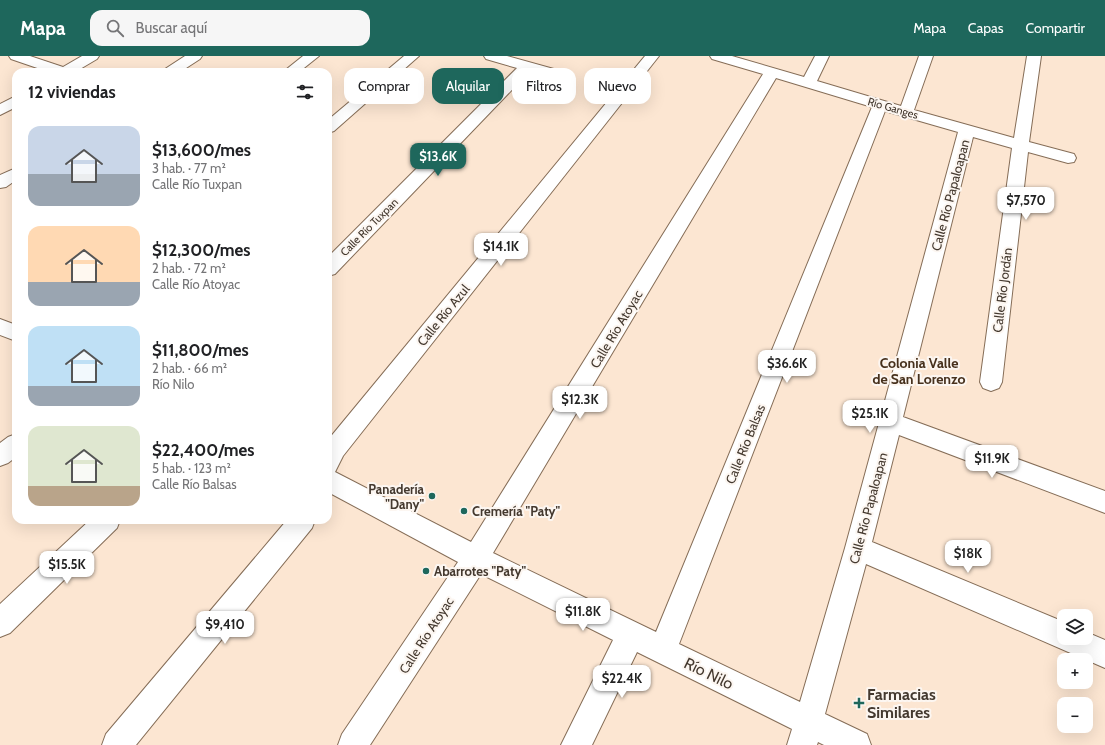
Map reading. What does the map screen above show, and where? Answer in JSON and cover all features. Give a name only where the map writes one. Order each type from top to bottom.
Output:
[{"type":"street","points":[[16,56],[52,68]]},
{"type":"street","points":[[71,68],[92,56]]},
{"type":"street","points":[[176,68],[195,56]]},
{"type":"street","points":[[296,68],[312,56]]},
{"type":"street","points":[[332,125],[412,56]]},
{"type":"street","points":[[491,56],[534,68]]},
{"type":"street","name":"Calle Río Azul","points":[[332,455],[334,450],[652,56]]},
{"type":"street","name":"Río Ganges","points":[[719,56],[880,105],[1068,158]]},
{"type":"street","points":[[809,83],[822,56]]},
{"type":"street","points":[[906,112],[926,56]]},
{"type":"street","name":"Calle Río Jordán","points":[[991,382],[1021,144],[1034,56]]},
{"type":"street","name":"Calle Río Tuxpan","points":[[332,264],[527,66]]},
{"type":"street","name":"Calle Río Atoyac","points":[[353,745],[476,558],[772,72]]},
{"type":"street","points":[[0,110],[12,103]]},
{"type":"street","name":"Calle Río Balsas","points":[[663,650],[880,105]]},
{"type":"street","name":"Calle Río Papaloapan","points":[[805,734],[858,548],[967,130]]},
{"type":"street","points":[[0,183],[12,176]]},
{"type":"street","points":[[0,327],[12,332]]},
{"type":"street","points":[[891,422],[1105,502]]},
{"type":"street","points":[[0,456],[12,447]]},
{"type":"street","name":"Río Nilo","points":[[332,482],[476,558],[663,650],[805,734],[856,745]]},
{"type":"street","points":[[0,623],[104,524]]},
{"type":"street","points":[[117,745],[300,524]]},
{"type":"street","points":[[858,548],[1057,633]]},
{"type":"street","points":[[576,745],[632,634]]},
{"type":"street","points":[[1084,645],[1105,654]]},
{"type":"place","name":"Panadería \"Dany\"","points":[[432,496]]},
{"type":"place","name":"Cremería \"Paty\"","points":[[464,511]]},
{"type":"place","name":"Abarrotes \"Paty\"","points":[[426,571]]},
{"type":"place","name":"Farmacias Similares","points":[[859,703]]},
{"type":"district","name":"Colonia Valle de San Lorenzo","points":[[919,372]]}]
